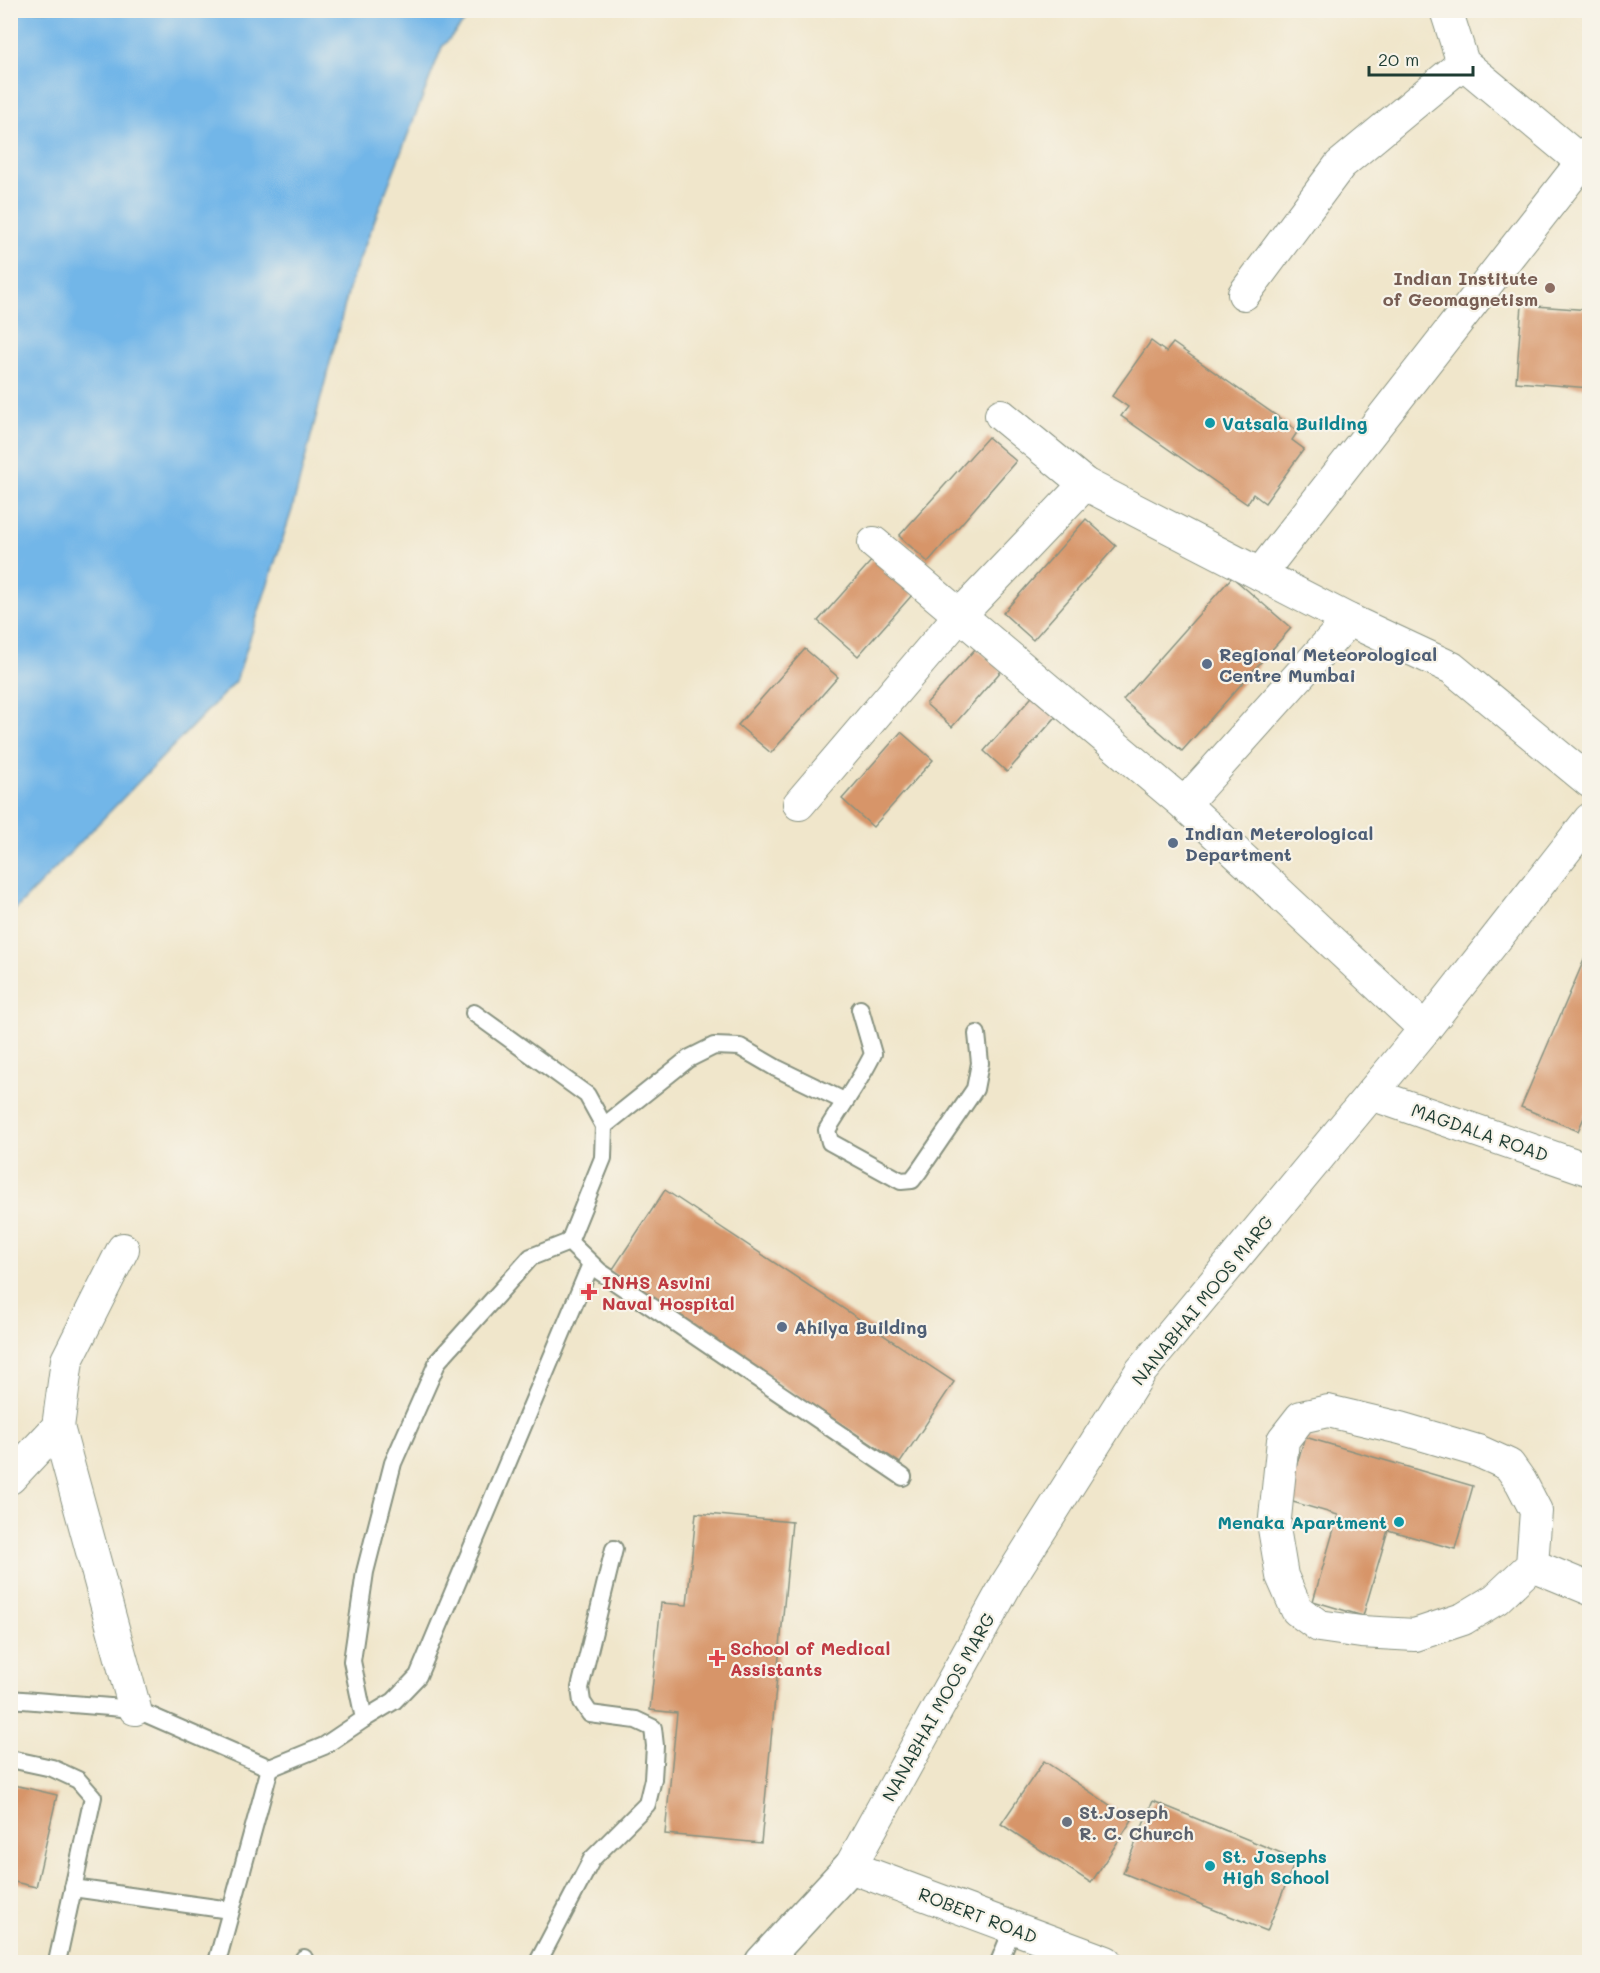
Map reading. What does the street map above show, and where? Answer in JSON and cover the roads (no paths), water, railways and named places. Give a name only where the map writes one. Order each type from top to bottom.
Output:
[{"type":"street","points":[[1260,574],[1586,157],[1462,63],[1446,10]]},
{"type":"street","points":[[1244,294],[1340,165],[1462,63]]},
{"type":"street","points":[[1001,415],[1085,484],[1349,620],[1452,668],[1590,782]]},
{"type":"street","points":[[799,804],[960,615],[1085,484]]},
{"type":"street","points":[[874,543],[1184,804],[1425,1029]]},
{"type":"street","points":[[1184,804],[1349,620]]},
{"type":"street","name":"NANABHAI MOOS MARG","points":[[762,1962],[850,1867],[1007,1583],[1141,1371],[1425,1029],[1590,819]]},
{"type":"street","name":"MAGDALA ROAD","points":[[1371,1094],[1590,1170]]},
{"type":"street","points":[[123,1249],[67,1360],[58,1426],[135,1709]]},
{"type":"street","points":[[1328,1411],[1478,1450],[1509,1465],[1536,1511],[1532,1565],[1496,1599],[1463,1619],[1415,1635],[1361,1632],[1319,1626],[1297,1610],[1282,1576],[1274,1528],[1283,1440],[1301,1417],[1328,1411]]},
{"type":"street","points":[[10,1478],[58,1426]]},
{"type":"street","points":[[1532,1565],[1590,1589]]},
{"type":"street","name":"ROBERT ROAD","points":[[850,1867],[1106,1962]]},
{"type":"lane","points":[[860,1009],[873,1054],[863,1075],[827,1130],[830,1142],[901,1181],[912,1180],[975,1089],[980,1063],[977,1034]]},
{"type":"lane","points":[[364,1719],[352,1661],[365,1572],[393,1463],[438,1361],[531,1257],[569,1242],[603,1158],[604,1126],[586,1095],[474,1012]]},
{"type":"lane","points":[[604,1126],[688,1059],[714,1046],[740,1047],[776,1068],[844,1101]]},
{"type":"lane","points":[[569,1242],[608,1277],[903,1477]]},
{"type":"lane","points":[[10,1699],[135,1709],[270,1768],[324,1746],[394,1701],[418,1676],[591,1263]]},
{"type":"lane","points":[[537,1962],[592,1859],[647,1804],[653,1779],[655,1746],[653,1728],[636,1720],[590,1714],[582,1702],[580,1688],[614,1549]]},
{"type":"lane","points":[[10,1760],[52,1768],[78,1780],[93,1797],[57,1962]]},
{"type":"lane","points":[[216,1962],[270,1768]]},
{"type":"lane","points":[[73,1888],[230,1910]]},
{"type":"lane","points":[[999,1962],[1013,1928]]},
{"type":"water","points":[[11,10],[474,11],[442,47],[351,281],[292,510],[236,681],[11,914]]},
{"type":"place","name":"Indian Institute of Geomagnetism","points":[[1550,288]]},
{"type":"place","name":"Vatsala Building","points":[[1210,423]]},
{"type":"place","name":"Regional Meteorological Centre Mumbai","points":[[1207,664]]},
{"type":"place","name":"Indian Meterological Department","points":[[1173,843]]},
{"type":"place","name":"INHS Asvini Naval Hospital","points":[[589,1292]]},
{"type":"place","name":"Ahilya Building","points":[[782,1327]]},
{"type":"place","name":"Menaka Apartment","points":[[1399,1522]]},
{"type":"place","name":"School of Medical Assistants","points":[[717,1658]]},
{"type":"place","name":"St.Joseph R. C. Church","points":[[1067,1822]]},
{"type":"place","name":"St. Josephs High School","points":[[1210,1866]]}]
